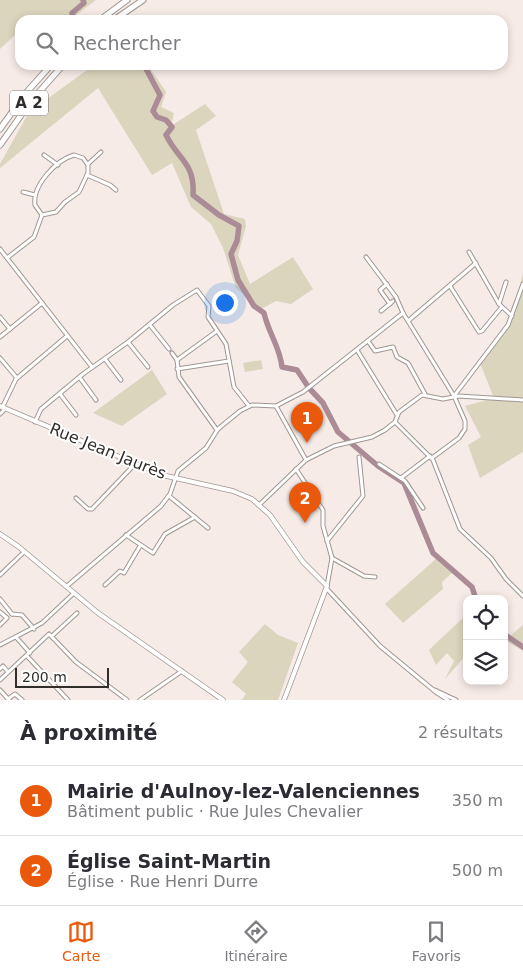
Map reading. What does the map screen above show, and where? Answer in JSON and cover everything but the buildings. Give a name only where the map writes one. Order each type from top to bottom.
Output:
[{"type":"highway","points":[[113,10],[123,0]]},
{"type":"highway","points":[[106,15],[127,0]]},
{"type":"highway","points":[[121,15],[143,0]]},
{"type":"highway","name":"A 2","points":[[0,129],[25,94],[47,70]]},
{"type":"highway","name":"A 2","points":[[0,145],[35,96],[58,70]]},
{"type":"street","points":[[42,215],[56,212],[65,202],[76,195],[87,175],[88,164],[100,152]]},
{"type":"street","points":[[44,155],[58,166]]},
{"type":"street","points":[[42,215],[35,207],[34,195],[40,183],[66,158],[74,155],[82,157],[88,164]]},
{"type":"street","points":[[87,175],[108,184],[116,190]]},
{"type":"street","points":[[23,192],[34,195]]},
{"type":"street","points":[[7,258],[34,236],[42,215]]},
{"type":"street","points":[[0,249],[92,368]]},
{"type":"street","points":[[469,252],[500,306],[512,316]]},
{"type":"street","points":[[366,257],[398,300],[403,314],[454,396],[465,419],[464,431],[458,439],[401,478]]},
{"type":"street","points":[[408,321],[476,263]]},
{"type":"street","points":[[450,286],[480,333],[500,306],[506,282]]},
{"type":"street","points":[[381,311],[392,302],[380,290],[387,284]]},
{"type":"street","points":[[454,396],[504,331],[512,316],[523,284]]},
{"type":"street","points":[[35,422],[41,408],[164,312],[197,290],[209,306],[208,317],[226,344],[233,386],[249,406]]},
{"type":"street","points":[[0,338],[42,303]]},
{"type":"street","points":[[67,586],[159,508],[169,496],[178,470],[207,447],[218,430],[249,406],[276,406],[306,390],[403,314]]},
{"type":"street","points":[[0,317],[10,329]]},
{"type":"street","points":[[150,324],[169,349]]},
{"type":"street","points":[[177,360],[217,331]]},
{"type":"street","points":[[0,414],[17,378],[67,336]]},
{"type":"street","points":[[368,341],[375,351],[394,345],[398,357],[408,363],[425,395]]},
{"type":"street","points":[[128,342],[148,367]]},
{"type":"street","points":[[357,350],[397,415]]},
{"type":"street","points":[[172,354],[177,360],[179,378],[218,430]]},
{"type":"street","points":[[0,358],[17,378]]},
{"type":"street","points":[[105,359],[121,380]]},
{"type":"street","points":[[177,369],[229,361]]},
{"type":"street","points":[[80,378],[96,400]]},
{"type":"street","points":[[60,394],[76,415]]},
{"type":"street","points":[[443,700],[376,642],[303,562],[260,504],[306,460],[326,449],[377,435],[395,422],[397,415],[421,395],[445,400],[454,396],[523,400]]},
{"type":"street","points":[[276,406],[306,460]]},
{"type":"street","name":"Rue Jean Jaurès","points":[[2,408],[135,464],[175,478],[236,492],[260,504]]},
{"type":"street","points":[[395,422],[431,457],[441,475],[459,528],[491,558],[523,596]]},
{"type":"street","points":[[327,541],[363,495],[359,456]]},
{"type":"street","points":[[76,498],[88,509],[91,509],[120,482],[135,464]]},
{"type":"street","points":[[379,464],[401,478],[423,508]]},
{"type":"street","points":[[284,700],[308,631],[327,588],[332,558],[323,526],[322,508],[296,469]]},
{"type":"street","points":[[169,496],[208,528]]},
{"type":"street","points":[[126,536],[153,553],[165,534],[195,517]]},
{"type":"street","points":[[0,534],[74,593],[223,700]]},
{"type":"street","points":[[105,585],[120,571],[124,573],[140,546]]},
{"type":"street","points":[[0,575],[24,552]]},
{"type":"street","points":[[332,558],[364,576],[375,577]]},
{"type":"street","points":[[0,645],[34,629],[74,593]]},
{"type":"street","points":[[0,599],[12,614]]},
{"type":"street","points":[[0,611],[7,618]]},
{"type":"street","points":[[0,680],[77,613]]},
{"type":"street","points":[[0,625],[12,614],[22,615],[34,629]]},
{"type":"street","points":[[50,636],[76,662],[128,700]]},
{"type":"street","points":[[16,637],[28,654],[68,700]]},
{"type":"street","points":[[0,669],[3,666],[8,672]]},
{"type":"street","points":[[140,700],[182,671]]},
{"type":"street","points":[[430,687],[452,700]]},
{"type":"street","points":[[0,690],[9,699],[15,694],[22,700]]},
{"type":"street","points":[[440,696],[452,700]]},
{"type":"shaded area","points":[[0,0],[96,0],[76,15],[15,15],[15,35],[0,49]]},
{"type":"shaded area","points":[[87,70],[151,70],[166,92],[161,107],[174,113],[171,126],[205,104],[216,116],[196,130],[224,214],[245,219],[246,226],[238,255],[250,284],[293,257],[313,289],[291,304],[276,301],[261,309],[236,288],[223,248],[211,224],[191,207],[172,163],[152,175],[98,88],[0,168],[0,164],[29,112]]},
{"type":"shaded area","points":[[523,273],[523,452],[480,478],[468,445],[481,437],[465,406],[494,398],[480,363],[509,327]]},
{"type":"shaded area","points":[[261,360],[263,369],[245,372],[243,363]]},
{"type":"shaded area","points":[[152,370],[167,394],[122,426],[93,413]]},
{"type":"shaded area","points":[[436,559],[452,573],[442,582],[443,589],[403,623],[385,604]]},
{"type":"shaded area","points":[[463,618],[463,659],[445,679],[454,661],[447,653],[436,665],[429,650]]},
{"type":"shaded area","points":[[265,624],[278,635],[298,643],[278,700],[242,700],[246,694],[232,682],[248,662],[239,652]]},
{"type":"shaded area","points":[[523,625],[523,651],[508,642],[508,635],[510,636]]},
{"type":"waterway","points":[[73,15],[72,13],[84,3],[83,0]]},
{"type":"waterway","points":[[147,70],[160,95],[153,111],[157,117],[166,120],[172,127],[166,135],[189,169],[193,184],[193,195],[219,215],[239,226],[237,241],[231,254],[238,280],[254,306],[264,313],[279,353],[282,367],[297,370],[309,388],[323,403],[338,432],[378,466],[404,483],[433,553],[472,587],[475,595]]},
{"type":"waterway","points":[[508,637],[523,647]]},
{"type":"place","name":"Mairie d'Aulnoy-lez-Valenciennes","points":[[307,443]]},
{"type":"place","name":"Église Saint-Martin","points":[[305,523]]}]
